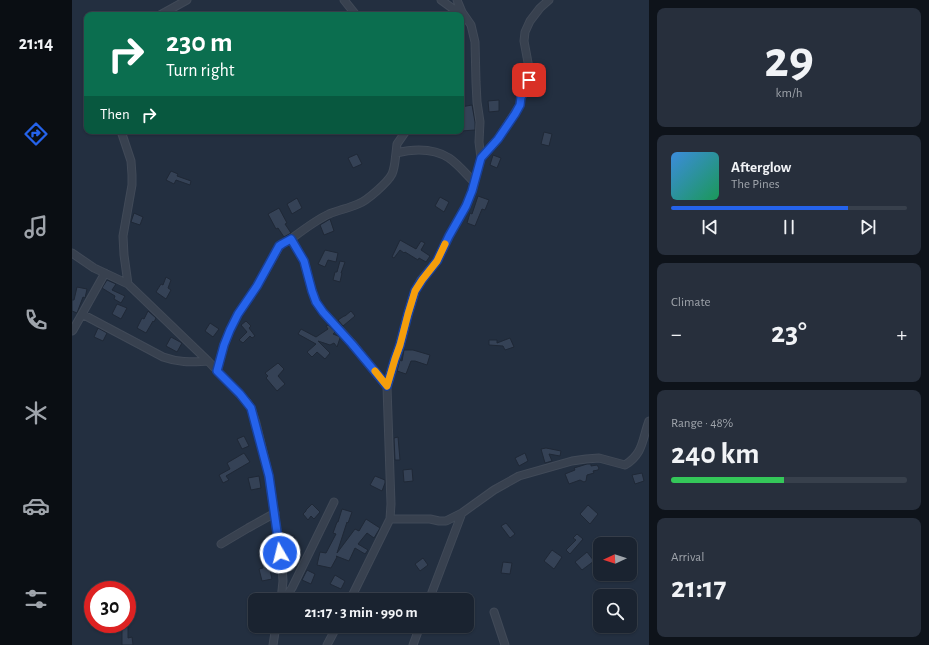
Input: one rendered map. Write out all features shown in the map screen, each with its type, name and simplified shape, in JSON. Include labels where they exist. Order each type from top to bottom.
[{"type":"street","points":[[165,12],[186,0]]},
{"type":"street","points":[[344,0],[354,12]]},
{"type":"street","points":[[441,0],[452,8],[462,12]]},
{"type":"street","points":[[457,0],[462,12]]},
{"type":"street","points":[[481,158],[498,139],[520,105],[521,97],[529,80],[529,68],[524,41],[526,32],[530,21],[540,8],[549,0]]},
{"type":"street","points":[[353,593],[390,519],[391,504],[387,386],[408,314],[415,291],[437,261],[466,206],[472,191],[481,158],[475,42],[471,25],[464,15]]},
{"type":"street","points":[[122,134],[132,168],[132,186],[123,236],[128,284]]},
{"type":"street","points":[[217,371],[230,330],[279,246],[327,215],[338,210],[360,204],[370,197],[392,175],[395,166],[397,144],[404,134]]},
{"type":"street","points":[[396,153],[419,150],[441,154],[450,159],[474,182]]},
{"type":"street","points":[[291,239],[304,261],[316,302],[387,386]]},
{"type":"street","points":[[72,253],[94,268],[128,284],[208,361],[240,394],[251,408],[269,476],[282,566],[282,593]]},
{"type":"street","points":[[72,331],[105,273]]},
{"type":"street","points":[[82,314],[163,357],[182,362],[208,361]]},
{"type":"street","points":[[390,519],[446,520],[462,513],[494,490],[519,476],[572,461],[599,458],[625,465],[632,461],[640,450],[649,421]]},
{"type":"street","points":[[288,593],[334,502]]},
{"type":"street","points":[[221,544],[275,513]]},
{"type":"street","points":[[431,593],[462,513]]},
{"type":"street","points":[[494,612],[505,645]]},
{"type":"street","points":[[273,645],[275,633]]},
{"type":"street","points":[[327,645],[333,633]]},
{"type":"street","points":[[413,645],[417,633]]},
{"type":"building","points":[[499,100],[499,111],[489,112],[488,101]]},
{"type":"building","points":[[472,105],[475,130],[464,131],[464,106]]},
{"type":"building","points":[[544,132],[552,134],[549,146],[541,144]]},
{"type":"building","points":[[357,154],[362,164],[353,168],[348,158]]},
{"type":"building","points":[[493,155],[501,158],[497,168],[490,165]]},
{"type":"building","points":[[171,171],[178,174],[177,176],[191,181],[190,185],[176,180],[174,184],[166,180]]},
{"type":"building","points":[[478,196],[489,200],[485,210],[482,209],[475,226],[467,223],[470,213],[472,214]]},
{"type":"building","points":[[440,197],[449,202],[444,212],[435,206]]},
{"type":"building","points":[[297,198],[302,208],[292,214],[287,204]]},
{"type":"building","points":[[279,208],[287,223],[285,224],[291,233],[284,237],[278,228],[276,229],[268,214]]},
{"type":"building","points":[[134,213],[143,217],[140,225],[131,222]]},
{"type":"building","points":[[330,219],[334,231],[324,235],[320,225]]},
{"type":"building","points":[[400,240],[416,249],[421,241],[425,243],[421,250],[430,256],[426,262],[419,258],[418,260],[400,250],[394,258],[392,257]]},
{"type":"building","points":[[325,250],[338,253],[336,262],[328,260],[325,267],[318,264]]},
{"type":"building","points":[[340,261],[345,262],[341,273],[340,282],[333,280]]},
{"type":"building","points":[[166,277],[171,280],[168,288],[171,290],[166,299],[156,292],[161,284],[163,285]]},
{"type":"building","points":[[107,280],[116,284],[112,290],[125,296],[121,303],[114,299],[115,296],[102,288]]},
{"type":"building","points":[[77,287],[87,289],[85,298],[83,297],[77,313],[72,311],[72,300],[74,300]]},
{"type":"building","points":[[117,304],[127,308],[121,319],[112,314]]},
{"type":"building","points":[[148,311],[156,318],[146,333],[137,328],[142,318],[144,319]]},
{"type":"building","points":[[351,311],[355,316],[343,326],[338,320]]},
{"type":"building","points":[[246,321],[251,326],[249,328],[255,336],[252,338],[250,336],[243,343],[239,340],[247,332],[241,325]]},
{"type":"building","points":[[210,323],[219,329],[213,337],[205,331]]},
{"type":"building","points":[[328,325],[335,332],[333,334],[340,338],[337,347],[334,343],[330,345],[318,341],[330,353],[325,359],[317,352],[312,357],[307,352],[316,344],[298,334],[301,329],[316,337],[328,329],[326,326]]},
{"type":"building","points":[[98,328],[107,333],[103,341],[94,337]]},
{"type":"building","points":[[171,337],[182,343],[177,352],[166,346]]},
{"type":"building","points":[[510,338],[514,347],[505,350],[503,346],[489,345],[489,340],[497,340],[497,343]]},
{"type":"building","points":[[404,350],[413,350],[430,355],[427,365],[411,361],[406,374],[397,371],[400,360],[402,361]]},
{"type":"building","points":[[278,363],[284,369],[278,376],[285,384],[277,391],[266,378],[268,376],[265,373]]},
{"type":"building","points":[[244,436],[249,446],[242,449],[237,439]]},
{"type":"building","points":[[398,437],[400,460],[395,460],[394,438]]},
{"type":"building","points":[[546,448],[561,451],[560,456],[549,454],[552,461],[545,463],[541,449]]},
{"type":"building","points":[[244,453],[250,462],[226,476],[229,480],[223,483],[219,475],[230,469],[227,463]]},
{"type":"building","points":[[525,453],[528,461],[519,466],[515,458]]},
{"type":"building","points":[[591,464],[591,466],[597,465],[599,468],[598,470],[593,471],[594,473],[587,475],[586,481],[584,482],[580,480],[569,484],[565,474],[575,470],[574,468]]},
{"type":"building","points":[[412,469],[413,481],[404,482],[403,470]]},
{"type":"building","points":[[642,473],[644,481],[635,484],[632,475]]},
{"type":"building","points":[[259,476],[261,488],[251,490],[248,478]]},
{"type":"building","points":[[375,476],[385,480],[382,491],[370,485]]},
{"type":"building","points":[[312,504],[320,512],[314,519],[311,516],[308,520],[303,514]]},
{"type":"building","points":[[588,505],[598,514],[590,524],[580,514]]},
{"type":"building","points":[[342,509],[352,512],[348,523],[347,522],[337,553],[355,529],[359,531],[366,519],[380,528],[374,538],[367,533],[358,544],[368,550],[365,554],[355,548],[349,561],[336,556],[337,557],[331,568],[317,565],[320,552],[326,553],[336,534],[333,533]]},
{"type":"building","points":[[506,523],[515,534],[510,538],[501,526]]},
{"type":"building","points":[[577,534],[583,539],[570,554],[566,550],[576,540],[573,538]]},
{"type":"building","points":[[294,535],[297,546],[288,549],[285,538]]},
{"type":"building","points":[[552,550],[562,557],[554,569],[544,561]]},
{"type":"building","points":[[587,552],[593,560],[593,562],[582,570],[575,562]]},
{"type":"building","points":[[423,558],[428,565],[420,571],[415,564]]},
{"type":"building","points":[[268,561],[272,579],[262,581],[259,569],[263,568],[263,564]]},
{"type":"building","points":[[503,562],[512,563],[510,574],[501,573]]},
{"type":"building","points":[[307,570],[315,574],[311,584],[302,580]]},
{"type":"building","points":[[335,575],[345,581],[341,589],[330,584]]},
{"type":"building","points":[[122,633],[128,633],[128,638],[132,637],[133,645],[122,645]]},
{"type":"slow traffic","points":[[375,371],[387,386],[415,291],[437,261],[445,244]]},
{"type":"route","points":[[280,553],[269,476],[251,408],[240,394],[217,371],[224,345],[238,314],[257,286],[279,246],[291,239],[304,261],[316,302],[387,386],[415,291],[437,261],[456,221],[466,206],[472,191],[481,158],[498,139],[515,114],[529,80]]}]
